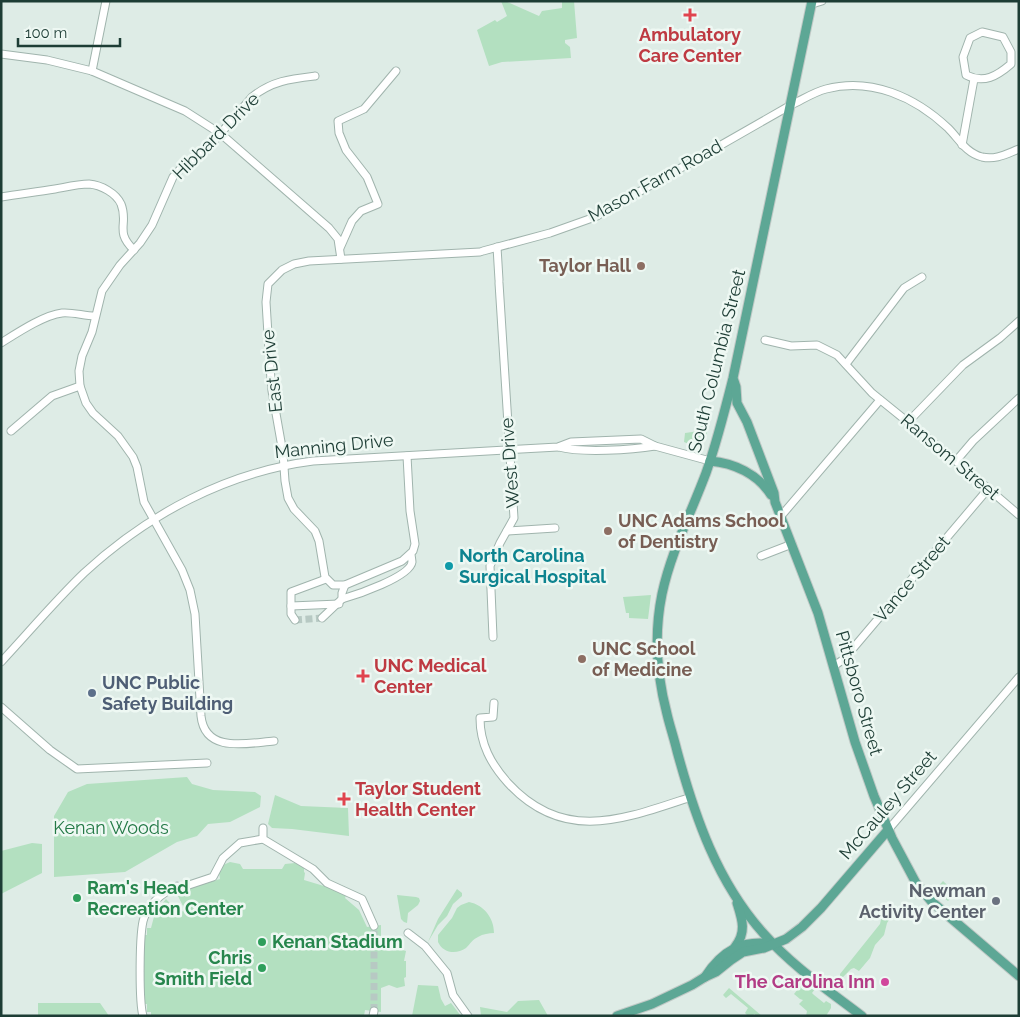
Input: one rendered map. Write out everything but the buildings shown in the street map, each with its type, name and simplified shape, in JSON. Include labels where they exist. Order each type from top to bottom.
[{"type":"main road","name":"South Columbia Street","points":[[812,3],[720,433],[684,526],[662,596],[659,627],[659,665],[665,706],[691,797],[710,851],[734,895],[754,922],[774,944],[798,966],[862,1016]]},
{"type":"main road","name":"Pittsboro Street","points":[[733,378],[738,403],[747,422],[774,493],[775,502],[818,612],[860,756],[888,830],[916,883],[928,898],[1019,976]]},
{"type":"main road","name":"Manning Drive","points":[[710,461],[721,462],[753,475],[766,487],[775,502]]},
{"type":"main road","name":"McCauley Street","points":[[617,1016],[692,986],[716,972],[743,952],[764,948],[786,939],[811,919],[888,830]]},
{"type":"main road","points":[[705,977],[711,967],[735,947],[741,938],[743,921],[734,895]]},
{"type":"main road","points":[[735,947],[759,942],[774,944]]},
{"type":"street","points":[[92,71],[106,1]]},
{"type":"street","points":[[812,3],[822,1]]},
{"type":"street","points":[[982,32],[1003,38],[1011,52],[1012,64],[999,74],[982,79],[974,79],[966,75],[963,57],[970,38],[982,32]]},
{"type":"street","points":[[1,54],[47,60],[92,71],[182,109],[198,118],[221,134],[329,228],[336,236],[341,259]]},
{"type":"street","points":[[340,248],[352,221],[361,211],[378,204],[367,178],[346,150],[339,133],[338,121],[364,109],[396,71]]},
{"type":"street","name":"Hibbard Drive","points":[[274,741],[229,744],[214,740],[204,729],[201,716],[193,600],[182,570],[144,500],[137,467],[130,452],[83,398],[80,386],[80,365],[92,332],[94,316],[105,284],[144,238],[156,217],[173,177],[183,166],[208,148],[252,98],[268,86],[279,82],[315,76]]},
{"type":"street","points":[[962,145],[974,79]]},
{"type":"street","name":"Mason Farm Road","points":[[274,277],[282,270],[294,264],[341,259],[481,251],[550,233],[595,217],[791,105],[824,89],[850,84],[880,88],[902,96],[939,120],[962,145],[972,153],[982,157],[1001,157],[1019,148]]},
{"type":"street","points":[[1,197],[70,186],[91,184],[100,187],[110,192],[119,200],[123,213],[122,234],[134,250]]},
{"type":"street","name":"West Drive","points":[[493,637],[490,566],[514,518],[497,247]]},
{"type":"street","name":"East Drive","points":[[274,277],[268,284],[266,302],[272,392],[288,498],[294,509],[312,526],[318,536],[326,579]]},
{"type":"street","points":[[846,364],[904,288],[922,277]]},
{"type":"street","points":[[1,343],[56,314],[67,313],[94,316]]},
{"type":"street","points":[[908,422],[963,365],[1000,338],[1019,321]]},
{"type":"street","name":"Ransom Street","points":[[765,340],[791,346],[818,345],[831,351],[880,400],[1019,515]]},
{"type":"street","points":[[11,431],[52,396],[80,386]]},
{"type":"street","points":[[956,461],[973,441],[1019,398]]},
{"type":"street","points":[[781,516],[880,400]]},
{"type":"street","name":"Manning Drive","points":[[1,662],[84,574],[114,548],[154,519],[185,502],[252,474],[313,461],[558,447],[571,442],[627,439],[642,439],[656,446],[710,461]]},
{"type":"street","points":[[322,618],[341,602],[400,575],[410,567],[412,562],[411,554],[415,544],[410,511],[406,456]]},
{"type":"street","name":"Vance Street","points":[[834,666],[844,659],[988,489]]},
{"type":"street","points":[[506,531],[554,528]]},
{"type":"street","points":[[761,556],[792,544]]},
{"type":"street","points":[[295,620],[292,617],[290,606],[290,592],[326,579],[333,585],[345,585],[402,561],[411,554]]},
{"type":"street","points":[[341,602],[345,585]]},
{"type":"street","points":[[290,606],[341,602]]},
{"type":"street","name":"McCauley Street","points":[[888,830],[1019,677]]},
{"type":"street","points":[[494,703],[493,717],[480,718],[482,740],[486,752],[502,777],[531,804],[546,813],[583,821],[602,822],[636,815],[691,797]]},
{"type":"street","points":[[1,707],[50,750],[77,769],[207,763]]},
{"type":"street","points":[[263,828],[263,839]]},
{"type":"street","points":[[143,1016],[141,996],[142,931],[144,918],[151,905],[166,891],[176,886],[180,888],[213,877],[223,858],[240,843],[263,839],[313,870],[327,884],[362,899],[374,926]]},
{"type":"street","points":[[408,933],[426,946],[447,973],[454,995],[468,1016]]},
{"type":"green space","points":[[501,1],[539,16],[542,11],[562,8],[562,1],[574,1],[577,38],[565,40],[565,43],[570,47],[571,58],[502,62],[489,66],[477,30],[507,16]]},
{"type":"green space","points":[[701,426],[708,426],[706,436],[701,442],[689,444],[684,442],[685,433],[699,431]]},
{"type":"green space","points":[[651,595],[648,619],[629,618],[629,613],[626,613],[623,597]]},
{"type":"green space","name":"Kenan Woods","points":[[187,777],[192,784],[213,790],[255,792],[261,796],[260,807],[230,822],[208,824],[197,836],[177,842],[125,872],[54,877],[54,816],[68,792],[87,784]]},
{"type":"green space","points":[[275,795],[301,806],[348,808],[349,836],[272,828],[268,824]]},
{"type":"green space","points":[[32,843],[42,844],[42,873],[1,894],[1,851]]},
{"type":"green space","name":"Kenan Stadium","points":[[230,862],[240,864],[243,869],[282,869],[285,864],[295,863],[304,868],[304,880],[347,893],[345,898],[359,910],[367,927],[381,925],[381,949],[406,951],[404,961],[406,961],[405,986],[397,988],[389,985],[381,988],[381,1012],[365,1010],[364,1016],[151,1016],[151,1012],[147,1012],[147,1004],[143,1004],[144,935],[147,935],[147,928],[151,928],[155,913],[166,899],[179,913],[183,911],[183,906],[176,892],[220,879],[219,872],[223,865]]},
{"type":"green space","points":[[943,881],[956,893],[948,901],[934,891]]},
{"type":"green space","points":[[457,889],[462,893],[462,896],[453,904],[447,916],[438,925],[428,942],[438,919]]},
{"type":"green space","points":[[397,895],[419,898],[418,905],[408,913],[407,923],[401,919]]},
{"type":"green space","points":[[469,902],[484,909],[490,917],[494,933],[484,934],[476,938],[466,948],[458,952],[446,951],[438,942],[438,935],[452,918],[457,908]]},
{"type":"green space","points":[[885,911],[891,917],[887,923],[884,935],[875,945],[870,958],[859,971],[854,968],[842,978],[840,977],[840,974],[880,924]]},
{"type":"green space","points":[[798,978],[815,989],[812,993],[824,1003],[826,1001],[831,1004],[831,1008],[826,1016],[806,1016],[807,1011],[799,1004],[803,1000],[794,994],[798,989],[794,984]]},
{"type":"green space","points":[[418,985],[438,986],[445,1006],[451,1003],[461,1016],[412,1016]]},
{"type":"green space","points":[[729,988],[762,1016],[754,1014],[753,1016],[748,1016],[745,1013],[748,1008],[731,994],[726,998],[723,995]]},
{"type":"green space","points":[[539,1000],[548,1016],[481,1016],[480,1007],[507,1012],[518,1001]]},
{"type":"green space","points":[[38,1003],[100,1003],[109,1016],[38,1016]]},
{"type":"tunnel","points":[[295,620],[322,618]]},
{"type":"tunnel","points":[[374,926],[374,1011]]},
{"type":"place","name":"Ambulatory Care Center","points":[[690,15]]},
{"type":"place","name":"Taylor Hall","points":[[641,266]]},
{"type":"place","name":"UNC Adams School of Dentistry","points":[[608,531]]},
{"type":"place","name":"North Carolina Surgical Hospital","points":[[449,566]]},
{"type":"place","name":"UNC School of Medicine","points":[[582,659]]},
{"type":"place","name":"UNC Medical Center","points":[[363,676]]},
{"type":"place","name":"UNC Public Safety Building","points":[[92,693]]},
{"type":"place","name":"Taylor Student Health Center","points":[[344,799]]},
{"type":"place","name":"Ram's Head Recreation Center","points":[[77,898]]},
{"type":"place","name":"Newman Activity Center","points":[[996,901]]},
{"type":"place","name":"Kenan Stadium","points":[[262,942]]},
{"type":"place","name":"Chris Smith Field","points":[[262,968]]},
{"type":"place","name":"The Carolina Inn","points":[[885,982]]}]
